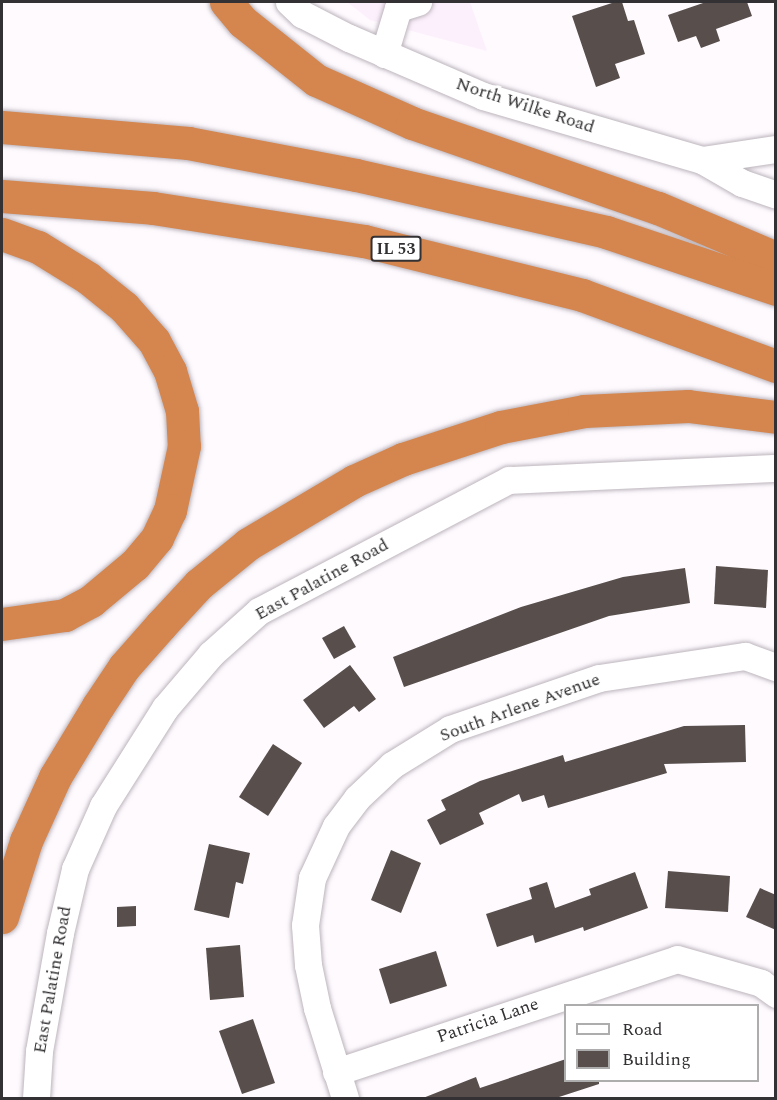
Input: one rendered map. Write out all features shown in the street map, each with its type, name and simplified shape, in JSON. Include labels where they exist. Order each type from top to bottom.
[{"type":"highway","points":[[226,2],[243,22],[316,80],[412,123],[658,208],[776,258]]},
{"type":"highway","points":[[2,127],[188,143],[356,176],[606,232],[776,289]]},
{"type":"highway","name":"IL 53","points":[[2,196],[153,208],[364,241],[582,295],[776,366]]},
{"type":"highway","points":[[2,234],[38,247],[88,278],[124,307],[153,341],[170,371],[182,411],[184,446],[170,510],[157,538],[134,565],[91,601],[65,615],[2,624]]},
{"type":"highway","points":[[2,917],[26,841],[55,777],[98,706],[124,667],[161,625],[199,584],[248,544],[354,481],[403,459],[501,427],[584,411],[688,406],[776,417]]},
{"type":"street","name":"North Wilke Road","points":[[289,2],[302,14],[384,54],[483,96],[702,160],[776,149]]},
{"type":"street","points":[[384,54],[398,8],[418,2]]},
{"type":"street","points":[[702,160],[742,183],[776,195]]},
{"type":"street","name":"East Palatine Road","points":[[36,1098],[39,1051],[60,933],[75,869],[103,806],[165,708],[211,654],[259,611],[509,480],[776,468]]},
{"type":"street","name":"South Arlene Avenue","points":[[345,1098],[308,965],[305,925],[312,878],[336,826],[364,791],[392,765],[450,729],[599,678],[745,656],[776,667]]},
{"type":"street","name":"Patricia Lane","points":[[336,1072],[677,959],[761,983],[776,994]]},
{"type":"shaded area","points":[[347,2],[470,2],[487,51],[370,20]]},
{"type":"building","points":[[615,2],[622,2],[628,21],[634,20],[645,54],[615,64],[620,78],[596,87],[572,16]]},
{"type":"building","points":[[706,2],[747,2],[752,16],[716,29],[720,41],[701,48],[696,36],[678,42],[668,15]]},
{"type":"building","points":[[716,566],[768,570],[766,608],[714,604]]},
{"type":"building","points":[[685,568],[690,603],[609,616],[404,687],[393,657],[521,607],[623,577]]},
{"type":"building","points":[[344,626],[356,647],[334,659],[322,638]]},
{"type":"building","points":[[350,665],[376,699],[359,712],[354,706],[324,728],[303,700]]},
{"type":"building","points":[[745,725],[746,762],[664,764],[667,773],[548,808],[544,795],[522,802],[519,794],[479,813],[484,824],[440,845],[427,820],[446,810],[441,800],[480,781],[563,755],[565,762],[684,726]]},
{"type":"building","points":[[273,744],[302,763],[268,816],[239,797]]},
{"type":"building","points":[[209,844],[250,853],[243,884],[236,882],[229,918],[194,910]]},
{"type":"building","points":[[391,850],[421,863],[401,913],[371,900]]},
{"type":"building","points":[[668,871],[730,876],[728,912],[665,908]]},
{"type":"building","points":[[635,872],[648,908],[584,931],[583,927],[535,943],[533,935],[497,947],[486,914],[532,899],[529,888],[547,882],[555,908],[591,895],[589,889]]},
{"type":"building","points":[[760,888],[776,895],[776,930],[746,917]]},
{"type":"building","points":[[136,906],[136,926],[117,927],[117,907]]},
{"type":"building","points":[[240,945],[244,997],[210,1000],[206,948]]},
{"type":"building","points":[[436,951],[447,986],[390,1004],[379,969]]},
{"type":"building","points":[[253,1019],[275,1083],[242,1094],[219,1031]]},
{"type":"building","points":[[564,1060],[564,1082],[599,1082],[599,1084],[556,1098],[423,1098],[476,1077],[480,1088]]}]
